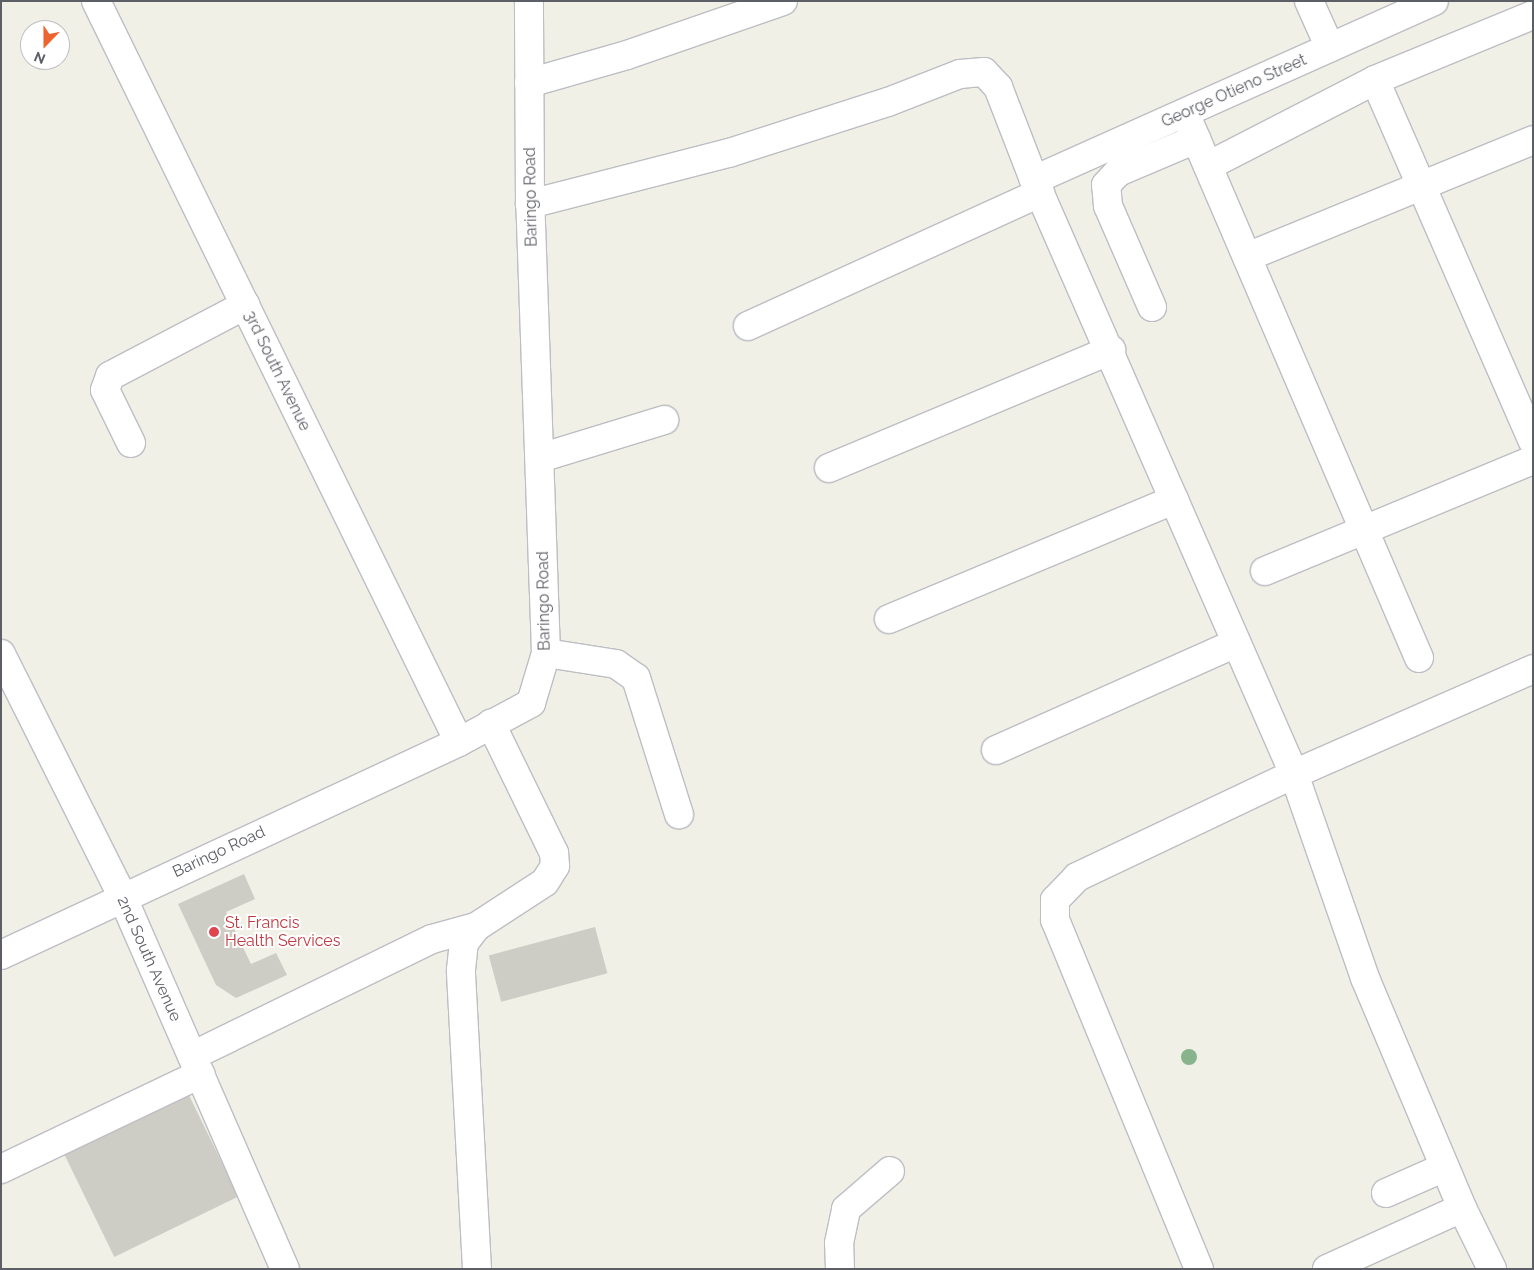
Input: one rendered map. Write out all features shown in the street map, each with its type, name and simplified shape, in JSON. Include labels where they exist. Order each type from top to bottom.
[{"type":"street","name":"3rd South Avenue","points":[[96,1],[459,742]]},
{"type":"street","name":"Baringo Road","points":[[1,954],[122,896],[459,742],[531,703],[546,653],[530,204],[529,1]]},
{"type":"street","points":[[530,83],[627,55],[784,1]]},
{"type":"street","points":[[1309,1],[1330,48]]},
{"type":"street","name":"George Otieno Street","points":[[748,326],[1185,113],[1434,1]]},
{"type":"street","points":[[1208,166],[1376,80],[1533,15]]},
{"type":"street","points":[[530,204],[730,153],[888,102],[960,74],[984,72],[998,87],[1037,186],[1111,350],[1174,500],[1294,774],[1365,978],[1462,1208],[1492,1269]]},
{"type":"street","points":[[1376,80],[1423,184],[1533,441]]},
{"type":"street","points":[[1185,113],[1365,528],[1419,658]]},
{"type":"street","points":[[1152,307],[1108,206],[1106,185],[1118,172],[1196,139]]},
{"type":"street","points":[[1247,257],[1533,140]]},
{"type":"street","points":[[131,443],[105,390],[110,376],[245,305]]},
{"type":"street","points":[[829,468],[1111,350]]},
{"type":"street","points":[[540,458],[664,420]]},
{"type":"street","points":[[1265,571],[1533,460]]},
{"type":"street","points":[[889,619],[1174,500]]},
{"type":"street","points":[[996,750],[1236,643]]},
{"type":"street","points":[[546,653],[616,664],[636,678],[679,814]]},
{"type":"street","name":"2nd South Avenue","points":[[1,654],[122,896],[285,1269]]},
{"type":"street","points":[[1199,1269],[1054,920],[1055,900],[1077,877],[1294,774],[1533,669]]},
{"type":"street","points":[[1,1169],[432,939],[476,927],[545,882],[555,866],[554,853],[491,724]]},
{"type":"street","points":[[476,927],[464,942],[461,970],[477,1269]]},
{"type":"street","points":[[1386,1193],[1445,1167]]},
{"type":"street","points":[[840,1269],[839,1243],[846,1209],[890,1171]]},
{"type":"street","points":[[1327,1269],[1462,1208]]},
{"type":"building","name":"St. Francis Health Services","points":[[244,874],[255,899],[226,912],[251,964],[276,953],[287,975],[236,998],[216,985],[178,904]]},
{"type":"building","points":[[595,927],[607,973],[501,1002],[489,955]]},
{"type":"building","points":[[184,1085],[238,1196],[114,1257],[60,1145]]},
{"type":"place","name":"St. Francis Health Services","points":[[214,932]]}]
